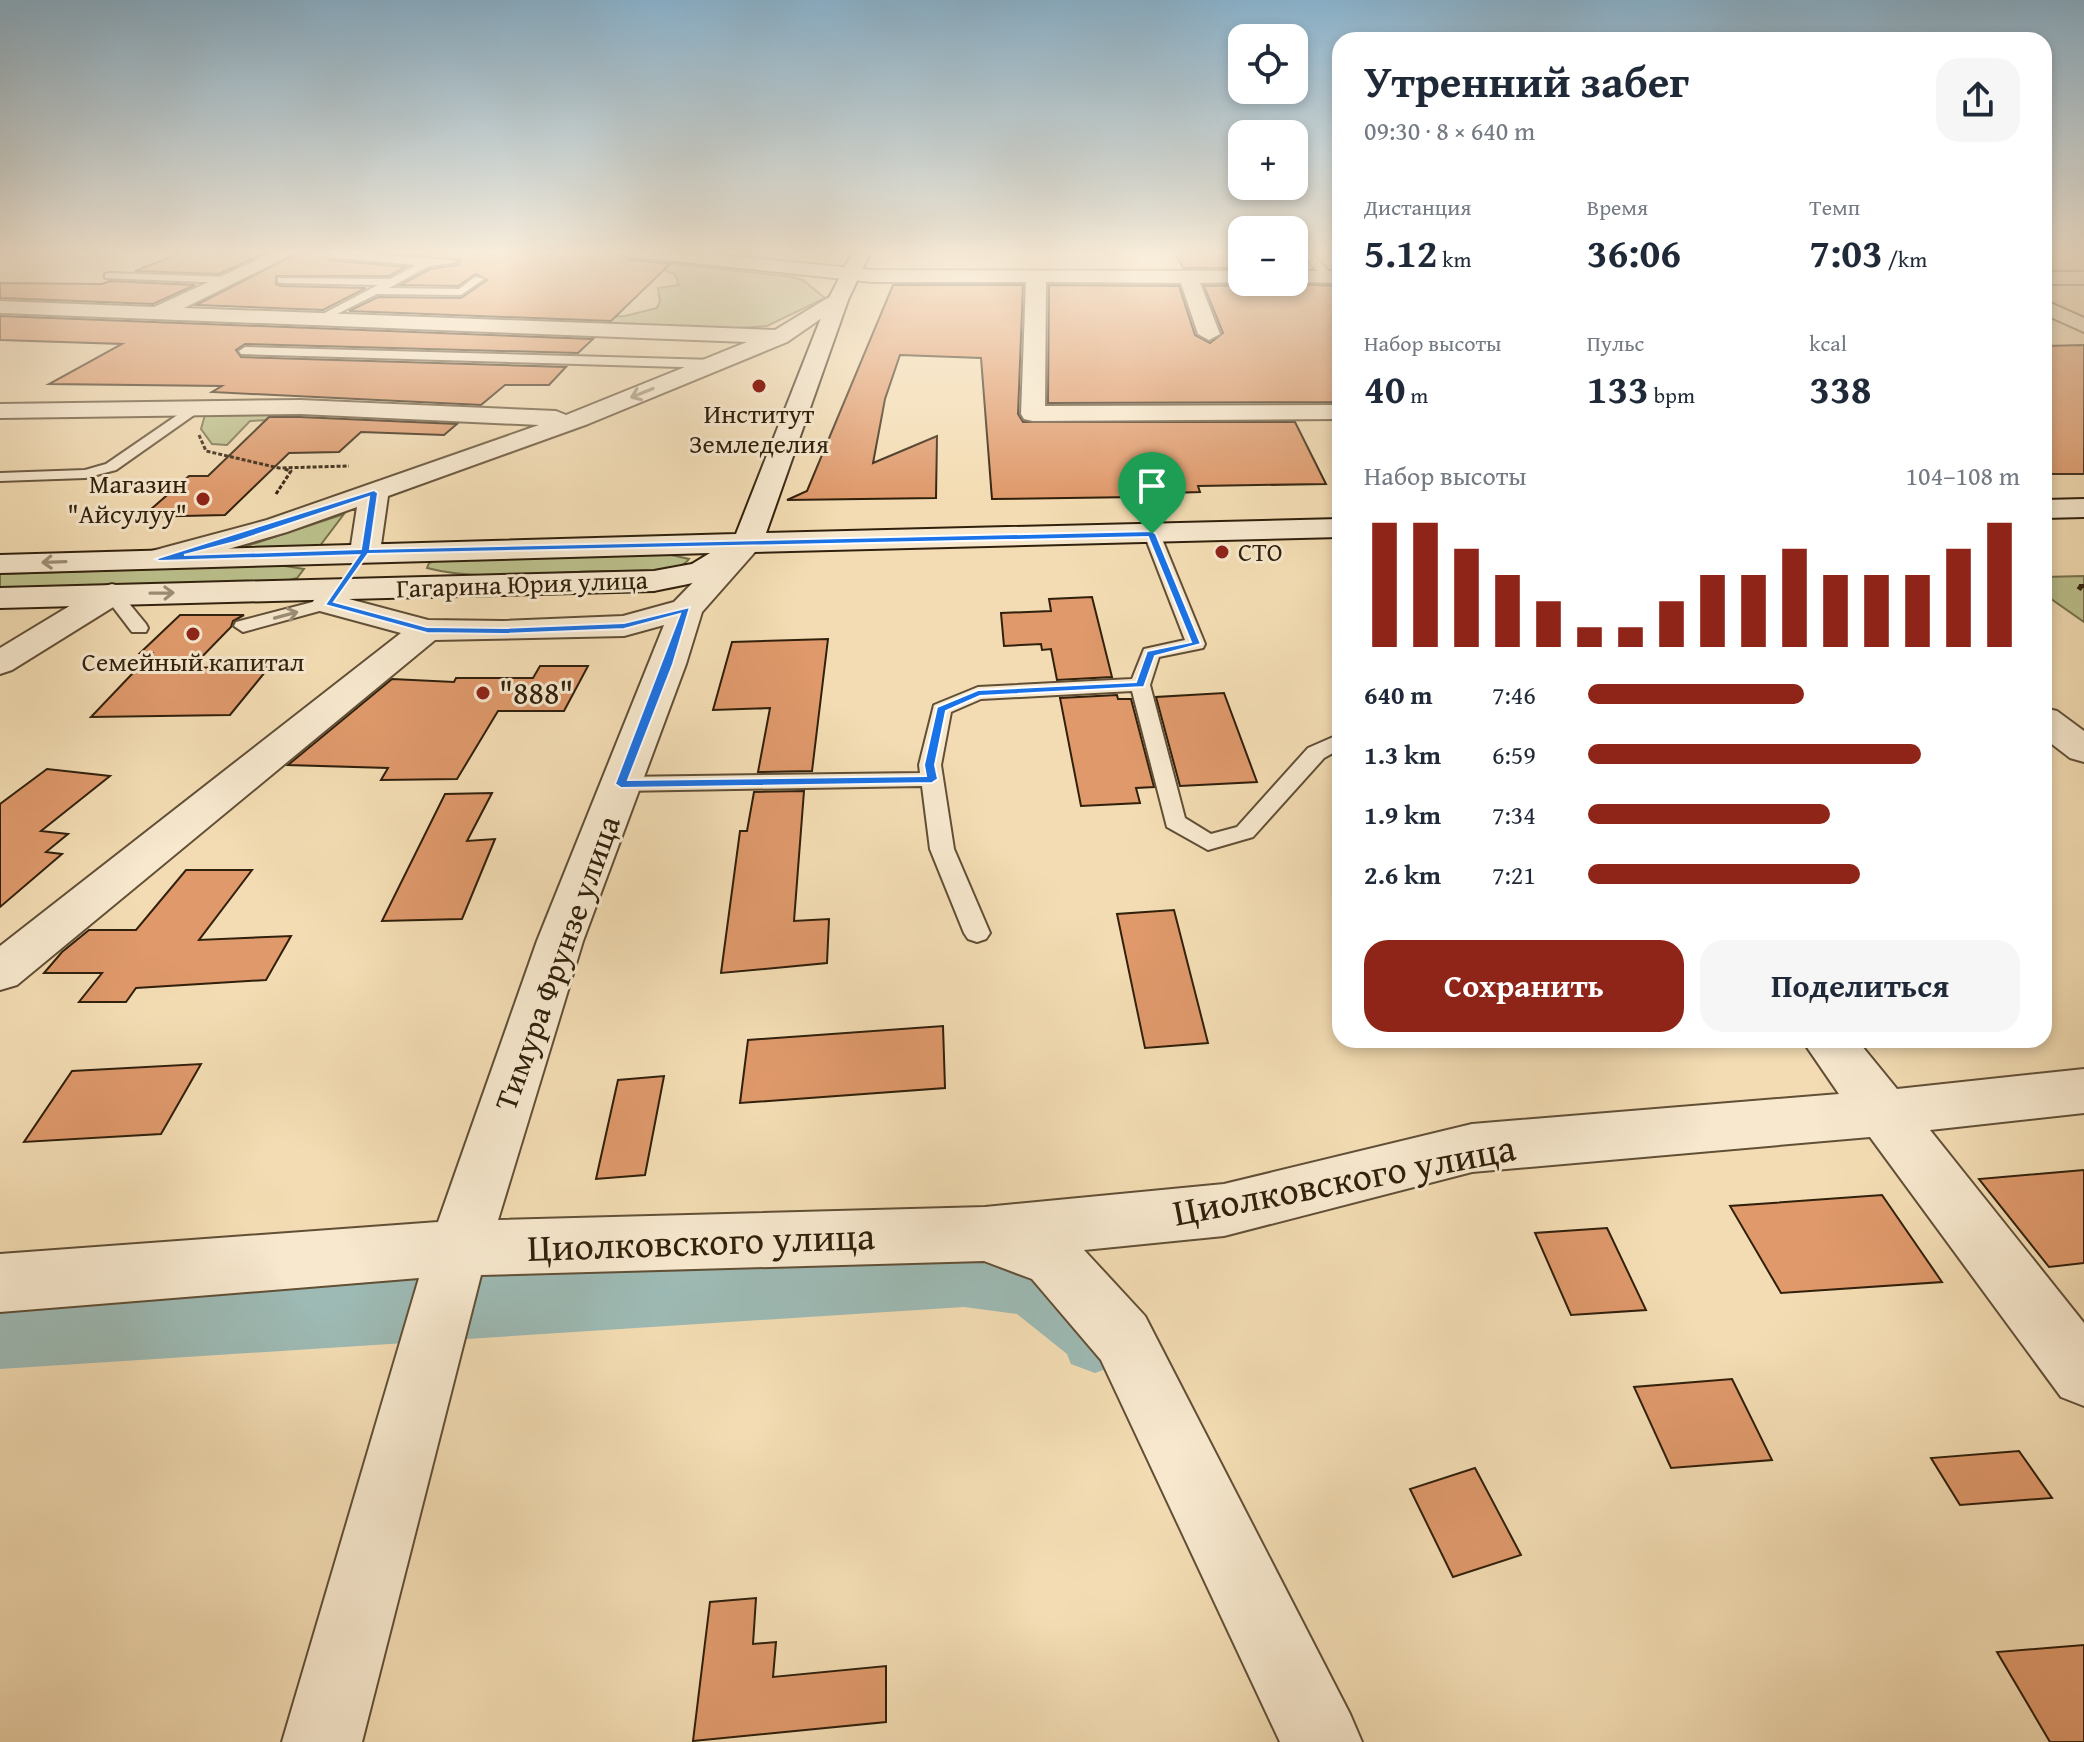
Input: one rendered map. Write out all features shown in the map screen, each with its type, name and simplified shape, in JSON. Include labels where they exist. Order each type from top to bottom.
[{"type":"street","points":[[652,332],[779,337]]},
{"type":"street","points":[[159,559],[232,540],[374,493],[579,419],[787,332]]},
{"type":"street","name":"Тимура Фрунзе улица","points":[[322,1742],[447,1284],[560,941],[668,664],[686,609],[747,544],[826,332]]},
{"type":"street","points":[[1035,332],[1033,414],[1332,412]]},
{"type":"street","points":[[0,411],[300,407],[579,419]]},
{"type":"street","points":[[374,493],[365,552],[334,596],[427,630],[540,631],[624,626],[686,609]]},
{"type":"street","points":[[2052,509],[2084,508]]},
{"type":"street","name":"Гагарина Юрия улица","points":[[0,564],[1332,528]]},
{"type":"street","name":"Гагарина Юрия улица","points":[[0,598],[112,594],[334,596],[654,581],[702,571],[747,544]]},
{"type":"street","points":[[0,663],[112,594]]},
{"type":"street","points":[[0,972],[427,630]]},
{"type":"street","points":[[2052,725],[2084,750]]},
{"type":"street","points":[[1834,1048],[2084,1374]]},
{"type":"street","name":"Циолковского улица","points":[[0,1283],[447,1284],[1224,1210],[1472,1148],[1884,1113],[2084,1091]]},
{"type":"street","points":[[985,1234],[1053,1259],[1123,1338],[1322,1742]]},
{"type":"lane","points":[[245,351],[715,364]]},
{"type":"lane","points":[[0,477],[85,474],[111,467],[197,408]]},
{"type":"lane","points":[[1152,534],[1196,644],[1151,653],[1140,685],[1175,822],[1208,842],[1245,832],[1316,753],[1332,744]]},
{"type":"lane","points":[[112,594],[139,628]]},
{"type":"lane","points":[[243,626],[334,596]]},
{"type":"lane","points":[[977,933],[942,849],[930,765],[941,709],[978,693],[1140,685]]},
{"type":"lane","points":[[621,784],[932,779]]},
{"type":"green space","points":[[206,411],[283,414],[269,420],[250,421],[227,445],[212,444],[201,429]]},
{"type":"green space","points":[[344,514],[319,547],[238,549]]},
{"type":"green space","points":[[667,554],[689,559],[673,569],[648,573],[607,571],[494,576],[427,568],[429,563],[437,560]]},
{"type":"green space","points":[[279,565],[304,569],[297,578],[275,584],[0,591],[0,574]]},
{"type":"green space","points":[[2084,576],[2084,622],[2052,600],[2052,577]]},
{"type":"building","points":[[0,332],[420,332],[593,339],[578,353],[245,344],[236,350],[241,357],[566,367],[549,385],[505,385],[481,405],[212,392],[222,386],[49,384],[122,344],[0,340]]},
{"type":"building","points":[[873,332],[1021,332],[1018,414],[1023,422],[1295,422],[1326,484],[1198,486],[1200,492],[1135,494],[1136,497],[992,499],[981,358],[900,355],[885,399],[873,463],[937,436],[936,498],[787,500],[807,491]]},
{"type":"building","points":[[1049,332],[1194,332],[1210,343],[1223,332],[1332,332],[1332,402],[1048,403]]},
{"type":"building","points":[[2084,345],[2084,474],[2052,474],[2052,346]]},
{"type":"building","points":[[269,417],[457,424],[444,435],[361,432],[339,452],[289,453],[225,515],[142,517],[189,476],[208,476]]},
{"type":"building","points":[[1092,597],[1112,677],[1057,680],[1051,649],[1042,650],[1041,644],[1004,646],[1001,613],[1051,611],[1049,599]]},
{"type":"building","points":[[180,615],[244,615],[233,621],[231,627],[191,668],[270,666],[230,715],[91,717],[152,653],[140,653]]},
{"type":"building","points":[[828,639],[812,771],[758,772],[770,708],[713,710],[732,642]]},
{"type":"building","points":[[540,666],[588,666],[564,711],[498,711],[457,779],[381,780],[388,768],[288,765],[392,679],[454,682],[456,678],[533,678]]},
{"type":"building","points":[[1224,693],[1257,782],[1180,786],[1156,697]]},
{"type":"building","points":[[1117,695],[1118,699],[1131,699],[1154,787],[1136,788],[1140,803],[1081,806],[1060,698]]},
{"type":"building","points":[[47,769],[110,776],[41,831],[68,834],[46,852],[62,854],[0,907],[0,804]]},
{"type":"building","points":[[804,791],[794,921],[829,919],[827,963],[721,973],[740,831],[747,831],[754,792]]},
{"type":"building","points":[[492,793],[467,841],[495,839],[462,919],[382,921],[445,794]]},
{"type":"building","points":[[186,870],[252,870],[199,940],[291,936],[266,980],[136,988],[126,1002],[79,1002],[102,973],[44,973],[62,952],[89,930],[136,930]]},
{"type":"building","points":[[1174,910],[1208,1043],[1145,1048],[1117,914]]},
{"type":"building","points":[[943,1026],[945,1088],[740,1103],[748,1040]]},
{"type":"building","points":[[201,1064],[161,1134],[24,1142],[72,1071]]},
{"type":"building","points":[[664,1076],[645,1175],[596,1179],[618,1080]]},
{"type":"building","points":[[2084,1170],[2084,1263],[2049,1267],[1979,1179]]},
{"type":"building","points":[[1882,1195],[1942,1282],[1781,1293],[1730,1206]]},
{"type":"building","points":[[1607,1228],[1646,1310],[1571,1315],[1535,1233]]},
{"type":"building","points":[[1732,1379],[1772,1460],[1671,1468],[1634,1387]]},
{"type":"building","points":[[2019,1451],[2052,1498],[1960,1505],[1931,1458]]},
{"type":"building","points":[[1475,1468],[1521,1555],[1453,1577],[1410,1489]]},
{"type":"building","points":[[756,1598],[753,1644],[776,1642],[773,1677],[886,1666],[886,1722],[693,1741],[710,1602]]},
{"type":"building","points":[[2084,1645],[2084,1742],[2050,1742],[1997,1652]]},
{"type":"waterway","points":[[0,1337],[964,1277],[1031,1286],[1091,1332],[1095,1341]]},
{"type":"place","name":"Институт Земледелия","points":[[759,386]]},
{"type":"place","name":"Магазин \"Айсулуу\"","points":[[203,499]]},
{"type":"place","name":"CTO","points":[[1222,552]]},
{"type":"place","name":"Семейный капитал","points":[[193,634]]},
{"type":"place","name":"\"888\"","points":[[483,693]]},
{"type":"route","points":[[1152,534],[365,552],[159,559],[232,540],[374,493],[365,552],[328,603],[427,630],[540,631],[624,626],[686,609],[621,784],[932,779],[930,765],[941,709],[978,693],[1140,685],[1151,653],[1196,644],[1152,534]]}]
